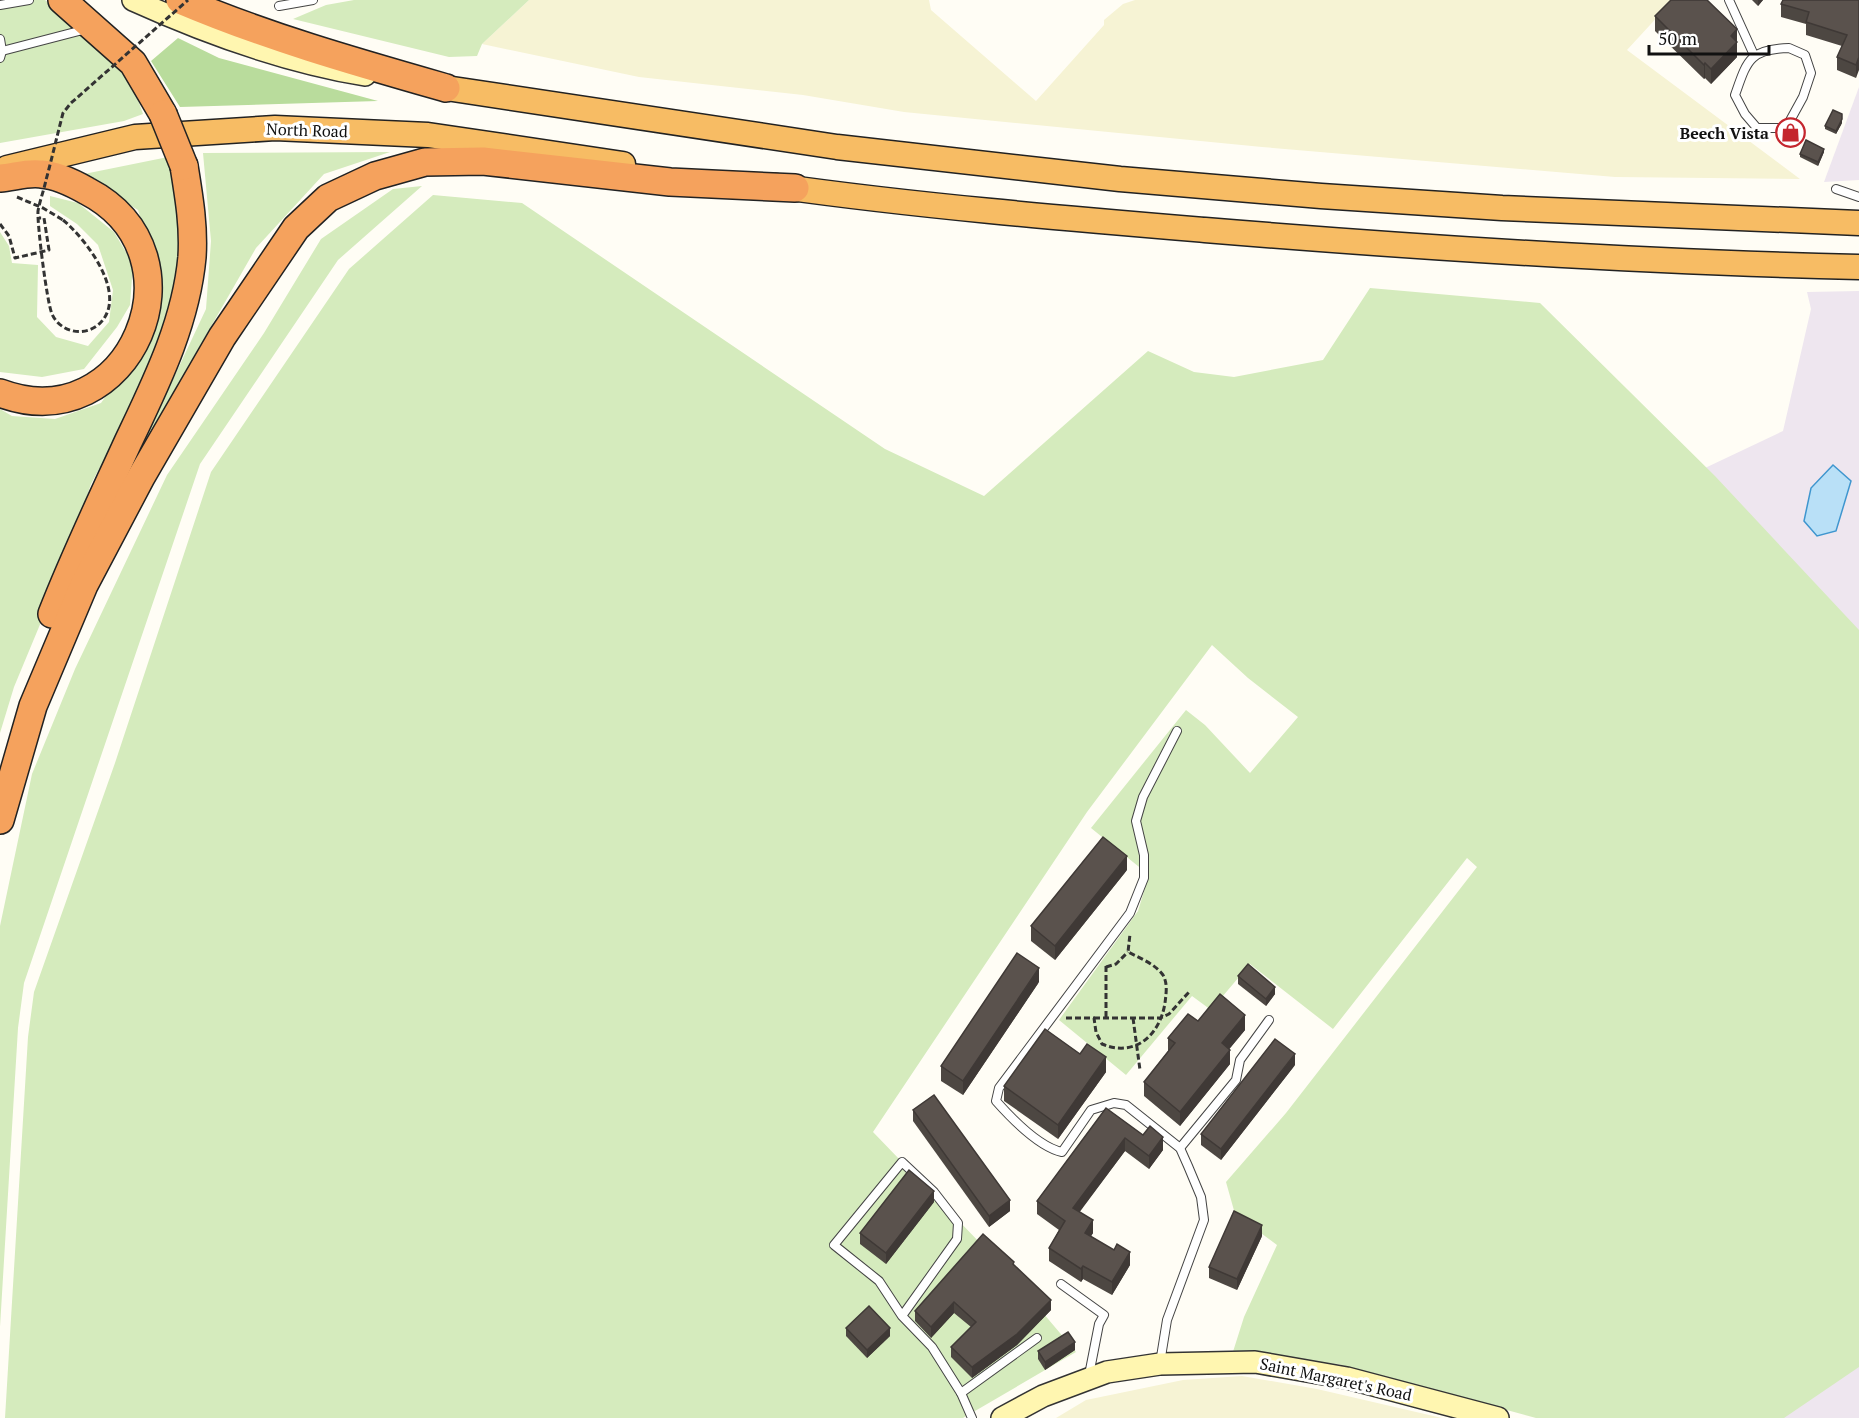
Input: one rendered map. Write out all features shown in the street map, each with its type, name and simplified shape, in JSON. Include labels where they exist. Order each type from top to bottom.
[{"type":"highway","points":[[0,767],[24,687],[74,559],[160,373],[183,310],[192,257],[192,212],[184,166],[164,114],[133,63],[62,0]]},
{"type":"highway","points":[[180,0],[236,24],[321,53],[446,88],[837,147],[1120,179],[1321,196],[1502,208],[1859,223]]},
{"type":"highway","name":"North Road","points":[[0,169],[135,137],[275,128],[428,135],[795,188],[1101,221],[1369,244],[1670,261],[1859,267]]},
{"type":"highway","points":[[0,820],[33,706],[94,565],[141,477],[222,337],[296,228],[328,198],[375,176],[425,162],[483,160],[670,183],[795,188]]},
{"type":"highway","points":[[0,393],[33,401],[65,398],[90,389],[112,373],[130,353],[142,329],[149,297],[146,268],[140,244],[123,219],[101,198],[70,182],[40,174],[4,187]]},
{"type":"main road","points":[[132,0],[232,39],[322,68],[446,88]]},
{"type":"main road","name":"Saint Margaret's Road","points":[[1002,1418],[1044,1396],[1107,1372],[1160,1364],[1255,1362],[1347,1378],[1498,1418]]},
{"type":"lane","points":[[0,5],[29,0]]},
{"type":"lane","points":[[279,6],[313,0]]},
{"type":"lane","points":[[1730,0],[1754,55]]},
{"type":"lane","points":[[0,39],[1,55],[79,32]]},
{"type":"lane","points":[[1772,48],[1789,48],[1804,55],[1811,73],[1803,97],[1786,128],[1756,128],[1745,114],[1736,95],[1744,69],[1754,55],[1772,48]]},
{"type":"lane","points":[[1836,189],[1859,197]]},
{"type":"lane","points":[[1160,1364],[1167,1320],[1204,1220],[1202,1197],[1180,1148],[1126,1105],[1114,1103],[1091,1110],[1062,1152],[1051,1149],[1002,1109],[996,1101],[999,1088],[1130,913],[1144,878],[1144,855],[1136,820],[1143,796],[1177,731]]},
{"type":"lane","points":[[1180,1148],[1236,1080],[1240,1060],[1269,1020]]},
{"type":"lane","points":[[902,1316],[957,1239],[958,1223],[934,1192],[902,1162],[834,1245],[879,1281],[902,1316],[932,1347],[961,1393],[972,1418]]},
{"type":"lane","points":[[1061,1284],[1104,1315],[1099,1324],[1088,1379]]},
{"type":"lane","points":[[961,1393],[1037,1338]]},
{"type":"path","points":[[4,187],[17,197],[43,208],[63,220],[75,230],[92,251],[106,282],[108,309],[97,326],[87,331],[76,332],[64,329],[51,313],[38,212],[63,113],[71,103],[188,0]]},
{"type":"path","points":[[0,224],[9,236],[15,258],[49,250],[44,218],[39,218]]},
{"type":"path","points":[[1106,967],[1116,964],[1128,952],[1130,932],[1122,924]]},
{"type":"path","points":[[1106,946],[1106,1018]]},
{"type":"path","points":[[1094,1018],[1096,1032],[1102,1044],[1119,1049],[1137,1046],[1155,1031],[1164,1011],[1167,989],[1164,976],[1152,965],[1128,952]]},
{"type":"path","points":[[1056,1012],[1065,1018],[1160,1018],[1169,1014],[1189,992]]},
{"type":"path","points":[[1133,1018],[1140,1070]]},
{"type":"shaded area","points":[[529,0],[929,0],[931,10],[1036,101],[1104,25],[1104,20],[1123,4],[1135,0],[1673,0],[1627,50],[1800,179],[1615,177],[1262,147],[904,112],[803,95],[639,77],[482,44]]},
{"type":"shaded area","points":[[1859,87],[1859,180],[1824,182]]},
{"type":"shaded area","points":[[1859,291],[1859,633],[1705,468],[1783,431],[1811,309],[1807,292]]},
{"type":"shaded area","points":[[1859,1351],[1859,1418],[1761,1418]]},
{"type":"shaded area","points":[[1242,1376],[1317,1389],[1442,1418],[1056,1418],[1086,1400],[1183,1380]]},
{"type":"green space","points":[[0,0],[45,0],[98,43],[131,80],[143,114],[124,121],[0,143]]},
{"type":"green space","points":[[354,0],[529,0],[482,44],[477,56],[449,57],[293,19],[326,5]]},
{"type":"green space","points":[[178,38],[219,58],[378,101],[180,107],[151,61]]},
{"type":"green space","points":[[390,152],[324,174],[256,248],[139,452],[206,309],[211,241],[203,153]]},
{"type":"green space","points":[[168,157],[183,207],[182,269],[170,335],[91,484],[61,574],[14,687],[0,733],[0,409],[12,416],[55,419],[101,403],[144,342],[161,283],[138,210],[84,174]]},
{"type":"green space","points":[[422,186],[338,260],[200,464],[24,983],[18,1028],[0,1327],[0,926],[32,774],[75,669],[167,475],[264,333],[321,239],[393,189]]},
{"type":"green space","points":[[433,195],[522,203],[885,449],[984,496],[1148,351],[1194,372],[1234,377],[1323,360],[1370,288],[1540,303],[1715,476],[1859,630],[1859,1367],[1784,1418],[1536,1418],[1338,1364],[1231,1358],[1244,1317],[1277,1245],[1235,1214],[1226,1182],[1286,1113],[1477,867],[1467,858],[1333,1029],[1250,964],[1211,1010],[1192,996],[1126,1075],[1059,1020],[1138,911],[1149,875],[1091,828],[1186,710],[1205,725],[1250,773],[1298,717],[1248,678],[1212,645],[1087,812],[873,1132],[1011,1275],[1076,1352],[963,1418],[5,1418],[28,1037],[34,992],[115,763],[211,472],[349,269]]},
{"type":"green space","points":[[50,196],[78,203],[114,232],[133,264],[130,305],[117,327],[84,369],[42,377],[0,372],[0,232],[9,246],[12,263],[38,265],[37,317],[56,337],[88,346],[109,322],[113,290],[98,245],[77,224],[50,206]]},
{"type":"water","points":[[1833,465],[1851,481],[1836,531],[1817,536],[1804,521],[1811,488]]},
{"type":"building","points":[[1671,0],[1707,0],[1737,29],[1731,36],[1737,42],[1711,69],[1705,63],[1704,65],[1655,16]]},
{"type":"building","points":[[1783,0],[1859,0],[1859,57],[1856,65],[1837,57],[1847,35],[1806,22],[1809,12],[1781,4]]},
{"type":"building","points":[[1833,110],[1842,114],[1836,131],[1825,126]]},
{"type":"building","points":[[1806,140],[1824,149],[1818,162],[1800,154]]},
{"type":"building","points":[[1103,837],[1127,856],[1055,946],[1031,926]]},
{"type":"building","points":[[1017,953],[1039,968],[963,1081],[941,1066]]},
{"type":"building","points":[[1248,964],[1275,987],[1266,999],[1238,976]]},
{"type":"building","points":[[1220,994],[1245,1015],[1222,1043],[1230,1050],[1180,1112],[1144,1082],[1175,1043],[1168,1038],[1188,1014],[1198,1021]]},
{"type":"building","points":[[1045,1029],[1080,1054],[1087,1044],[1106,1057],[1058,1125],[1004,1086]]},
{"type":"building","points":[[1275,1039],[1295,1054],[1221,1149],[1201,1134]]},
{"type":"building","points":[[934,1095],[1010,1200],[989,1216],[913,1110]]},
{"type":"building","points":[[1106,1108],[1143,1135],[1150,1126],[1163,1137],[1149,1156],[1125,1138],[1073,1208],[1093,1220],[1085,1233],[1114,1250],[1117,1244],[1130,1252],[1112,1282],[1083,1266],[1081,1269],[1049,1248],[1065,1221],[1037,1201]]},
{"type":"building","points":[[909,1170],[934,1191],[886,1253],[860,1233]]},
{"type":"building","points":[[1234,1211],[1262,1225],[1237,1279],[1209,1267]]},
{"type":"building","points":[[983,1234],[1051,1300],[1017,1334],[972,1367],[951,1347],[976,1322],[954,1302],[931,1327],[915,1311]]},
{"type":"building","points":[[869,1306],[890,1328],[867,1350],[846,1328]]},
{"type":"building","points":[[1068,1332],[1075,1342],[1045,1362],[1038,1351]]},
{"type":"place","name":"Beech Vista","points":[[1790,133]]}]
